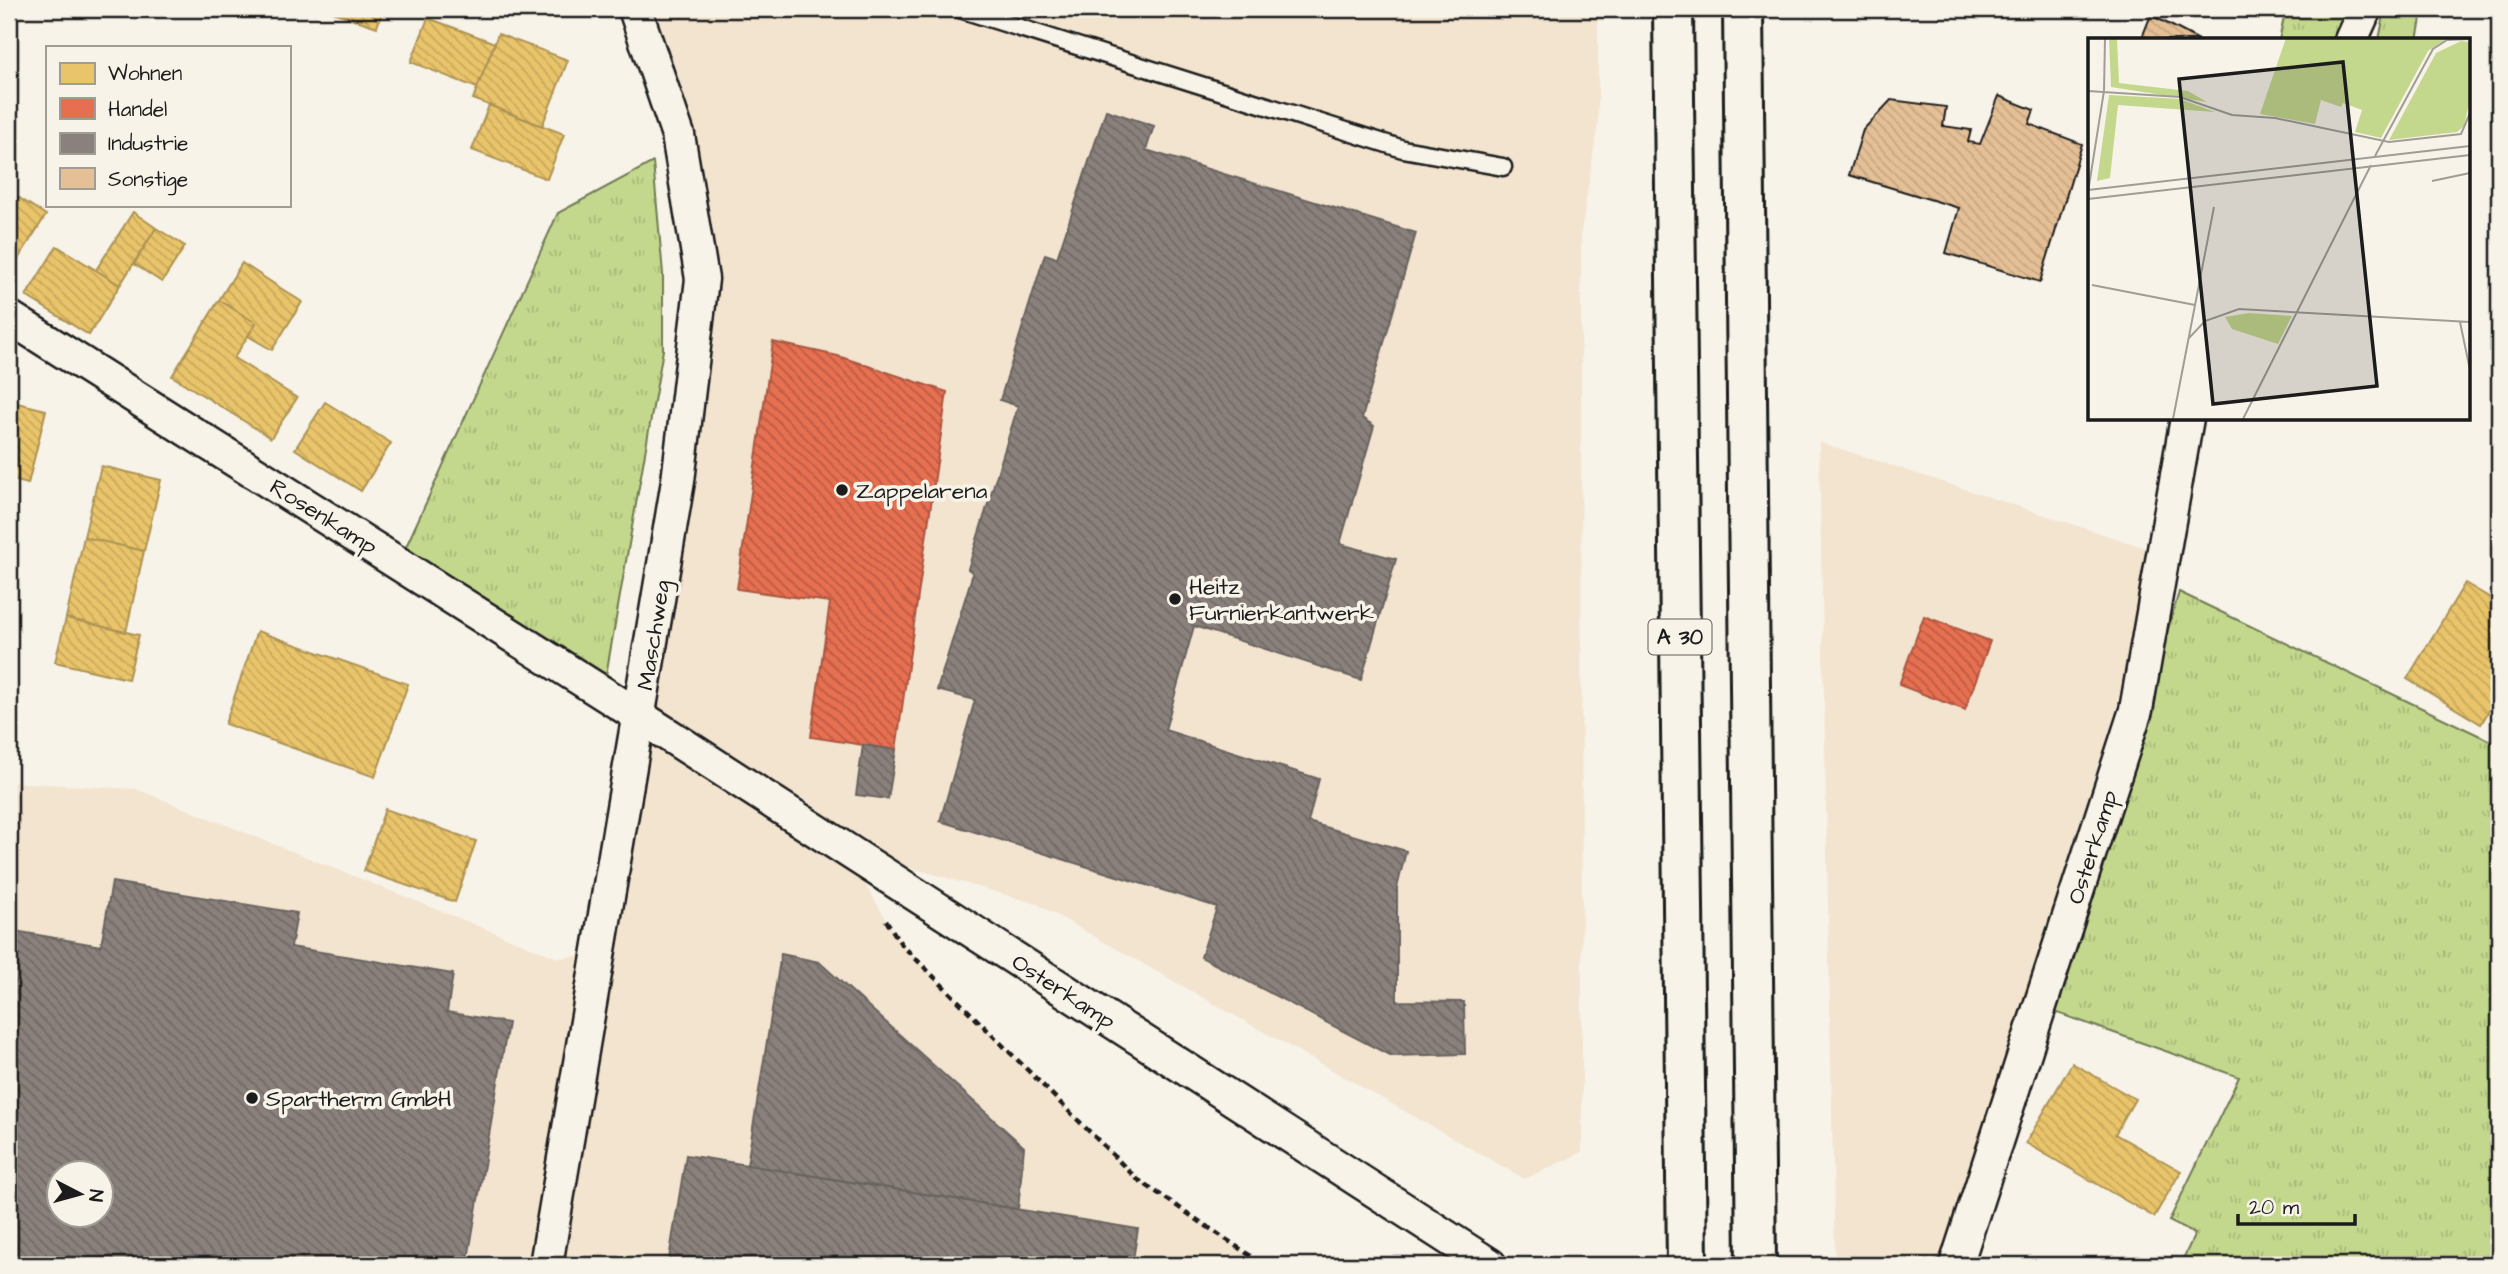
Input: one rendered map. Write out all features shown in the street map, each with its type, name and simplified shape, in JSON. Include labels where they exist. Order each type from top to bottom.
[{"type":"highway","name":"A 30","points":[[1673,9],[1687,1265]]},
{"type":"highway","points":[[1743,9],[1756,1265]]},
{"type":"street","name":"Maschweg","points":[[546,1265],[678,481],[702,279],[678,135],[635,9]]},
{"type":"street","points":[[2352,38],[2365,9]]},
{"type":"street","name":"Rosenkamp","points":[[9,317],[639,716]]},
{"type":"street","name":"Osterkamp","points":[[1956,1265],[2136,710],[2187,420]]},
{"type":"street","name":"Osterkamp","points":[[639,716],[1490,1265]]},
{"type":"lane","points":[[960,9],[1403,149],[1503,167]]},
{"type":"path","points":[[881,912],[901,944],[1137,1179],[1265,1265]]},
{"type":"shaded area","points":[[635,9],[1598,9],[1598,123],[1581,232],[1582,1152],[1525,1179],[1037,904],[843,848],[901,944],[1137,1179],[1264,1265],[9,1265],[9,782],[136,789],[558,958],[598,954],[702,279]]},
{"type":"shaded area","points":[[1819,442],[2152,550],[2115,712],[1938,1265],[1835,1265]]},
{"type":"green space","points":[[2286,9],[2347,9],[2333,38],[2279,38]]},
{"type":"green space","points":[[2385,9],[2423,9],[2417,38],[2379,38]]},
{"type":"green space","points":[[653,162],[663,274],[663,350],[605,681],[405,549],[558,213]]},
{"type":"green space","points":[[2179,592],[2499,745],[2499,1265],[2180,1265],[2195,1234],[2169,1221],[2239,1077],[2055,1012]]},
{"type":"building: Wohnen","points":[[334,9],[383,9],[377,27],[333,12]]},
{"type":"building: Wohnen","points":[[428,18],[495,43],[477,88],[411,62]]},
{"type":"building: Wohnen","points":[[498,34],[568,60],[542,126],[473,99]]},
{"type":"building: Wohnen","points":[[489,105],[564,134],[547,179],[472,150]]},
{"type":"building: Wohnen","points":[[10,192],[46,215],[11,270],[9,268]]},
{"type":"building: Wohnen","points":[[133,212],[156,228],[120,285],[96,270]]},
{"type":"building: Wohnen","points":[[156,228],[185,246],[162,282],[134,264]]},
{"type":"building: Wohnen","points":[[57,246],[120,285],[89,335],[26,296]]},
{"type":"building: Wohnen","points":[[242,263],[302,302],[272,350],[248,336],[256,323],[219,300]]},
{"type":"building: Wohnen","points":[[219,300],[256,323],[234,358],[297,398],[271,438],[172,376]]},
{"type":"building: Wohnen","points":[[9,401],[46,410],[28,484],[9,479]]},
{"type":"building: Wohnen","points":[[325,402],[391,443],[361,491],[295,449]]},
{"type":"building: Wohnen","points":[[101,466],[161,480],[144,551],[84,537]]},
{"type":"building: Wohnen","points":[[84,537],[144,551],[126,632],[66,618]]},
{"type":"building: Wohnen","points":[[2465,583],[2499,603],[2499,694],[2481,724],[2407,679]]},
{"type":"building: Wohnen","points":[[66,618],[139,635],[128,679],[55,662]]},
{"type":"building: Wohnen","points":[[257,631],[408,684],[375,777],[225,724]]},
{"type":"building: Wohnen","points":[[385,809],[476,841],[455,902],[364,871]]},
{"type":"building: Wohnen","points":[[2072,1063],[2135,1099],[2115,1134],[2181,1171],[2154,1217],[2026,1143]]},
{"type":"building: Handel","name":"Zappelarena","points":[[773,342],[838,356],[947,392],[896,750],[811,737],[830,602],[737,589]]},
{"type":"building: Handel","points":[[1924,616],[1990,641],[1965,710],[1899,685]]},
{"type":"building: Industrie","name":"Heitz Furnierkantwerk","points":[[1106,110],[1154,126],[1146,150],[1416,233],[1362,418],[1374,426],[1340,544],[1396,559],[1361,680],[1194,626],[1165,730],[1319,779],[1308,822],[1406,851],[1397,888],[1397,1001],[1464,1002],[1465,1054],[1391,1056],[1201,957],[1217,907],[940,821],[975,700],[937,690],[973,573],[968,569],[1018,406],[1000,400],[1045,254],[1057,258]]},
{"type":"building: Industrie","points":[[863,745],[896,750],[888,799],[856,795]]},
{"type":"building: Industrie","name":"Spartherm GmbH","points":[[112,882],[297,913],[291,947],[453,974],[447,1012],[508,1023],[467,1265],[9,1265],[9,930],[101,946]]},
{"type":"building: Industrie","points":[[781,954],[819,962],[1024,1147],[1018,1209],[747,1165]]},
{"type":"building: Industrie","points":[[686,1155],[1138,1229],[1132,1265],[668,1265]]},
{"type":"building: Sonstige","points":[[2151,15],[2195,38],[2142,38]]},
{"type":"building: Sonstige","points":[[1999,96],[2034,110],[2029,124],[2082,144],[2040,282],[1946,253],[1959,208],[1849,175],[1863,130],[1891,100],[1946,107],[1943,126],[1971,130],[1968,142],[1980,144]]},
{"type":"place","name":"Zappelarena","points":[[842,490]]},
{"type":"place","name":"Heitz Furnierkantwerk","points":[[1175,599]]},
{"type":"place","name":"Spartherm GmbH","points":[[252,1098]]}]
